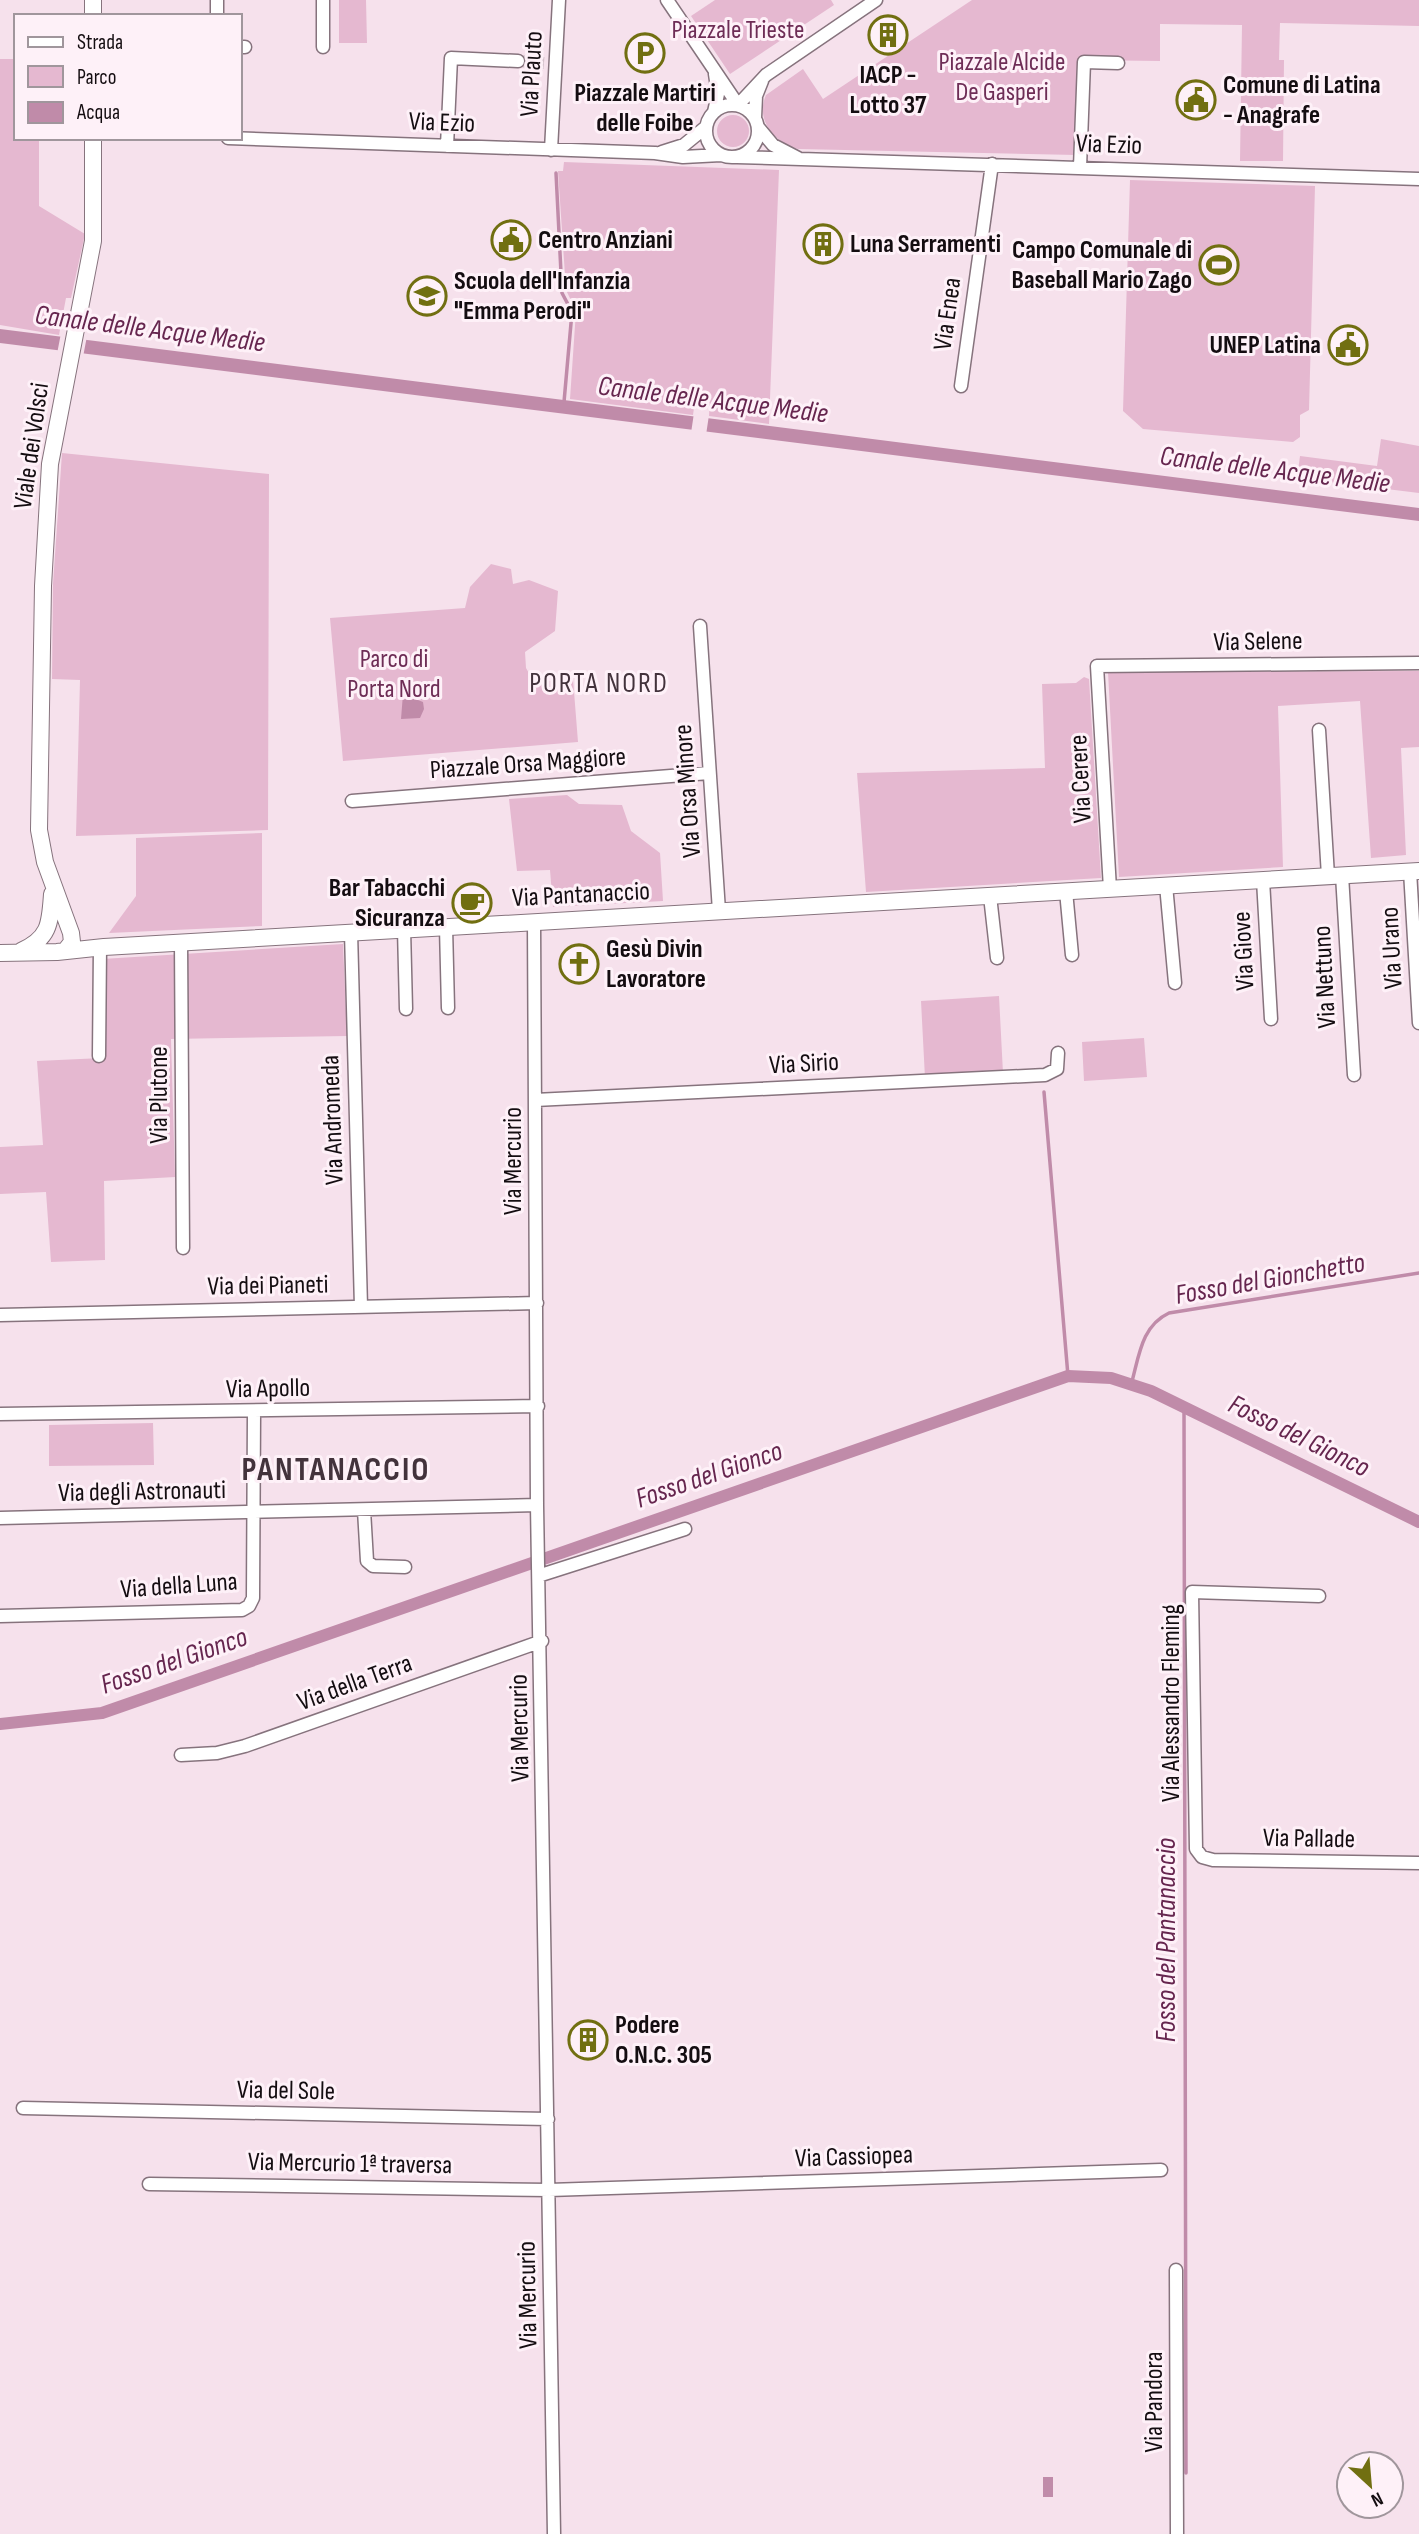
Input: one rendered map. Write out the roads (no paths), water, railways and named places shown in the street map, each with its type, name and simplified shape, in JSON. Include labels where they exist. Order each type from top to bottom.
[{"type":"street","points":[[323,0],[323,47]]},
{"type":"street","name":"Via Plauto","points":[[551,150],[550,63],[558,0]]},
{"type":"street","points":[[667,0],[738,105],[757,122],[774,145],[798,158]]},
{"type":"street","points":[[728,88],[738,88],[766,75],[876,0]]},
{"type":"street","points":[[447,146],[451,58],[518,61]]},
{"type":"street","points":[[1080,167],[1084,62],[1118,63]]},
{"type":"street","points":[[715,73],[718,94],[714,112],[706,127],[711,147],[722,156],[737,157],[745,154],[756,143],[756,96],[766,75]]},
{"type":"street","points":[[714,112],[725,106],[738,105],[766,75]]},
{"type":"street","name":"Via Ezio","points":[[655,153],[684,145],[706,127]]},
{"type":"street","name":"Via Ezio","points":[[242,139],[655,153],[683,157],[722,156]]},
{"type":"street","name":"Viale dei Volsci","points":[[65,942],[42,851],[38,820],[43,586],[51,454],[94,229],[93,140]]},
{"type":"street","name":"Via Ezio","points":[[737,157],[1419,179]]},
{"type":"street","name":"Via Enea","points":[[961,386],[992,164]]},
{"type":"street","name":"Via Orsa Minore","points":[[700,626],[719,911]]},
{"type":"street","name":"Via Selene","points":[[1097,666],[1419,663]]},
{"type":"street","name":"Via Cerere","points":[[1097,666],[1110,889]]},
{"type":"street","points":[[1319,730],[1335,876]]},
{"type":"street","name":"Piazzale Orsa Maggiore","points":[[352,801],[709,773]]},
{"type":"street","name":"Via Pantanaccio","points":[[0,953],[19,952],[65,942],[100,947],[1414,871]]},
{"type":"street","name":"Via Urano","points":[[1414,871],[1419,1023]]},
{"type":"street","name":"Via Nettuno","points":[[1335,876],[1354,1075]]},
{"type":"street","name":"Via Giove","points":[[1263,880],[1271,1018]]},
{"type":"street","points":[[1166,885],[1175,983]]},
{"type":"street","name":"Viale dei Volsci","points":[[47,932],[53,887]]},
{"type":"street","points":[[1066,891],[1072,954]]},
{"type":"street","points":[[990,895],[997,958]]},
{"type":"street","name":"Via Mercurio","points":[[534,922],[537,1505],[541,1572],[554,2534]]},
{"type":"street","points":[[58,925],[65,942],[46,946],[47,932],[58,925]]},
{"type":"street","points":[[446,927],[448,1008]]},
{"type":"street","points":[[404,929],[406,1009]]},
{"type":"street","name":"Via Pantanaccio","points":[[19,952],[47,932]]},
{"type":"street","name":"Via Andromeda","points":[[351,932],[361,1307]]},
{"type":"street","name":"Via Plutone","points":[[181,942],[183,1248]]},
{"type":"street","points":[[99,1056],[100,947]]},
{"type":"street","name":"Via Sirio","points":[[535,1100],[1045,1075],[1057,1069],[1058,1053]]},
{"type":"street","name":"Via dei Pianeti","points":[[0,1315],[537,1303]]},
{"type":"street","name":"Via Apollo","points":[[0,1414],[538,1406]]},
{"type":"street","name":"Via della Luna","points":[[0,1616],[244,1609],[252,1604],[254,1412]]},
{"type":"street","name":"Via degli Astronauti","points":[[0,1518],[537,1505]]},
{"type":"street","points":[[364,1510],[367,1562],[373,1566],[405,1567]]},
{"type":"street","points":[[541,1572],[685,1529]]},
{"type":"street","name":"Via Alessandro Fleming","points":[[1200,1855],[1194,1842],[1192,1592],[1319,1596]]},
{"type":"street","name":"Via della Terra","points":[[181,1755],[218,1753],[245,1746],[542,1641]]},
{"type":"street","name":"Via Pallade","points":[[1200,1855],[1213,1860],[1419,1863]]},
{"type":"street","name":"Via del Sole","points":[[23,2108],[548,2119]]},
{"type":"street","name":"Via Cassiopea","points":[[549,2190],[1161,2170]]},
{"type":"street","name":"Via Mercurio 1ª traversa","points":[[149,2184],[549,2190]]},
{"type":"street","name":"Via Pandora","points":[[1176,2270],[1177,2534]]},
{"type":"water","points":[[0,329],[1419,508],[1419,521],[0,343]]},
{"type":"water","points":[[403,694],[423,702],[424,709],[420,718],[401,719]]},
{"type":"water","points":[[1043,2477],[1053,2477],[1053,2497],[1043,2497]]},
{"type":"waterway","points":[[556,173],[562,293],[572,312],[564,402]]},
{"type":"waterway","points":[[1044,1092],[1068,1376]]},
{"type":"waterway","name":"Fosso del Gionchetto","points":[[1131,1385],[1142,1343],[1152,1326],[1169,1313],[1419,1273]]},
{"type":"waterway","name":"Fosso del Gionco","points":[[0,1724],[102,1713],[1068,1376],[1111,1378],[1151,1391],[1419,1522]]},
{"type":"waterway","name":"Fosso del Pantanaccio","points":[[1184,1407],[1186,2473]]},
{"type":"tunnel","points":[[518,61],[544,63]]},
{"type":"place","name":"IACP - Lotto 37","points":[[888,35]]},
{"type":"place","name":"Piazzale Martiri delle Foibe","points":[[645,53]]},
{"type":"place","name":"Comune di Latina - Anagrafe","points":[[1196,100]]},
{"type":"place","name":"Centro Anziani","points":[[511,240]]},
{"type":"place","name":"Luna Serramenti","points":[[823,244]]},
{"type":"place","name":"Campo Comunale di Baseball Mario Zago","points":[[1219,265]]},
{"type":"place","name":"Scuola dell'Infanzia \"Emma Perodi\"","points":[[427,296]]},
{"type":"place","name":"UNEP Latina","points":[[1348,345]]},
{"type":"place","name":"Bar Tabacchi Sicuranza","points":[[472,903]]},
{"type":"place","name":"Gesù Divin Lavoratore","points":[[579,964]]},
{"type":"place","name":"Podere O.N.C. 305","points":[[588,2040]]},
{"type":"district","name":"PORTA NORD","points":[[599,683]]},
{"type":"district","name":"PANTANACCIO","points":[[336,1470]]},
{"type":"park label","name":"Piazzale Trieste","points":[[738,30]]},
{"type":"park label","name":"Piazzale Alcide De Gasperi","points":[[1002,77]]},
{"type":"park label","name":"Parco di Porta Nord","points":[[394,674]]},
{"type":"water label","name":"Canale delle Acque Medie","points":[[150,329]]},
{"type":"water label","name":"Canale delle Acque Medie","points":[[713,400]]},
{"type":"water label","name":"Canale delle Acque Medie","points":[[1275,470]]}]
